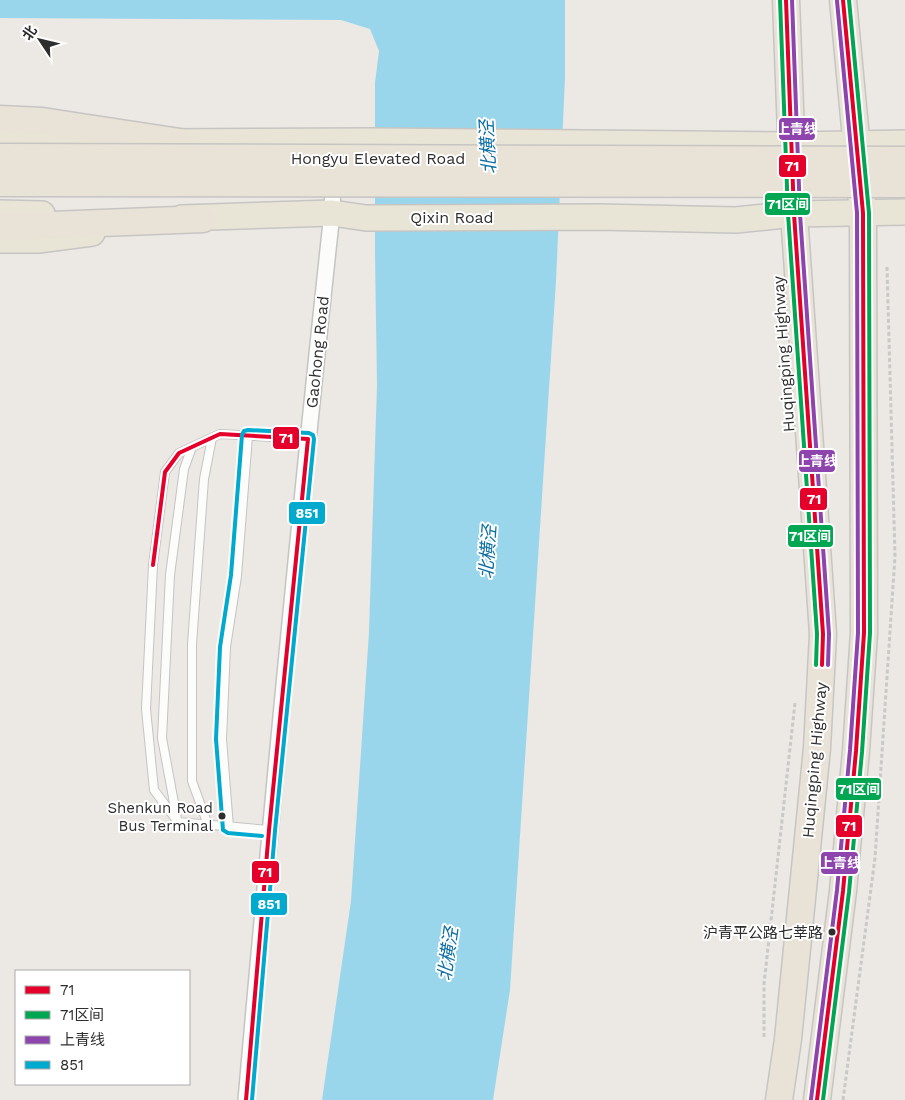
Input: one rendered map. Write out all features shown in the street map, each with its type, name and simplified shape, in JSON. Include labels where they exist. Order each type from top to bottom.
[{"type":"highway","name":"Huqingping Highway","points":[[779,1100],[788,1040],[817,748],[824,634],[794,214],[779,145],[786,0]]},
{"type":"highway","points":[[817,1100],[843,891],[856,751],[864,633],[863,213],[843,0]]},
{"type":"highway","points":[[0,120],[42,121],[180,142]]},
{"type":"highway","name":"Hongyu Elevated Road","points":[[0,157],[905,160]]},
{"type":"highway","name":"Hongyu Elevated Road","points":[[0,183],[905,184]]},
{"type":"highway","points":[[11,227],[203,218]]},
{"type":"main road","points":[[0,141],[374,141],[779,145],[905,143]]},
{"type":"main road","name":"Qixin Road","points":[[0,213],[203,218],[332,213],[366,218],[598,217],[736,220],[794,214],[905,212]]},
{"type":"main road","points":[[0,240],[38,240],[203,218]]},
{"type":"street","name":"Gaohong Road","points":[[246,1100],[270,830],[332,213],[334,141]]},
{"type":"lane","points":[[270,830],[178,822],[154,790],[146,709],[153,565],[166,472],[179,453],[220,434],[308,439]]},
{"type":"lane","points":[[229,827],[222,739],[226,647],[237,576],[248,436]]},
{"type":"lane","points":[[208,825],[192,781],[192,644],[204,479],[212,438]]},
{"type":"lane","points":[[178,822],[162,738],[170,575],[184,469],[192,447]]},
{"type":"path","name":"Huqingping Highway","points":[[764,1044],[764,984],[796,696]]},
{"type":"water","name":"北横泾","points":[[0,0],[565,0],[565,77],[556,281],[510,990],[493,1100],[322,1100],[351,901],[369,632],[377,385],[375,83],[379,51],[370,29],[341,20],[0,18]]},
{"type":"transit line","name":"71区间","points":[[780,0],[788,214],[817,634],[816,665]]},
{"type":"transit line","name":"71","points":[[786,0],[794,214],[823,634],[822,665]]},
{"type":"transit line","name":"上青线","points":[[792,0],[800,214],[829,634],[828,665]]},
{"type":"transit line","name":"71","points":[[817,1100],[843,891],[856,751],[864,633],[863,213],[843,0]]},
{"type":"transit line","name":"71区间","points":[[823,1100],[849,892],[862,752],[870,633],[869,213],[849,0]]},
{"type":"transit line","name":"上青线","points":[[811,1099],[837,890],[850,750],[858,633],[857,213],[837,1]]},
{"type":"transit line","name":"851","points":[[252,1100],[275,831],[314,439],[313,435],[309,433],[248,430],[244,431],[242,435],[231,575],[220,647],[216,739],[223,830],[228,833],[262,836]]},
{"type":"transit line","name":"71","points":[[153,565],[165,472],[179,453],[220,434],[308,439],[269,830],[246,1100]]},
{"type":"place","name":"Shenkun Road Bus Terminal","points":[[222,816]]},
{"type":"place","name":"沪青平公路七莘路","points":[[832,932]]}]
